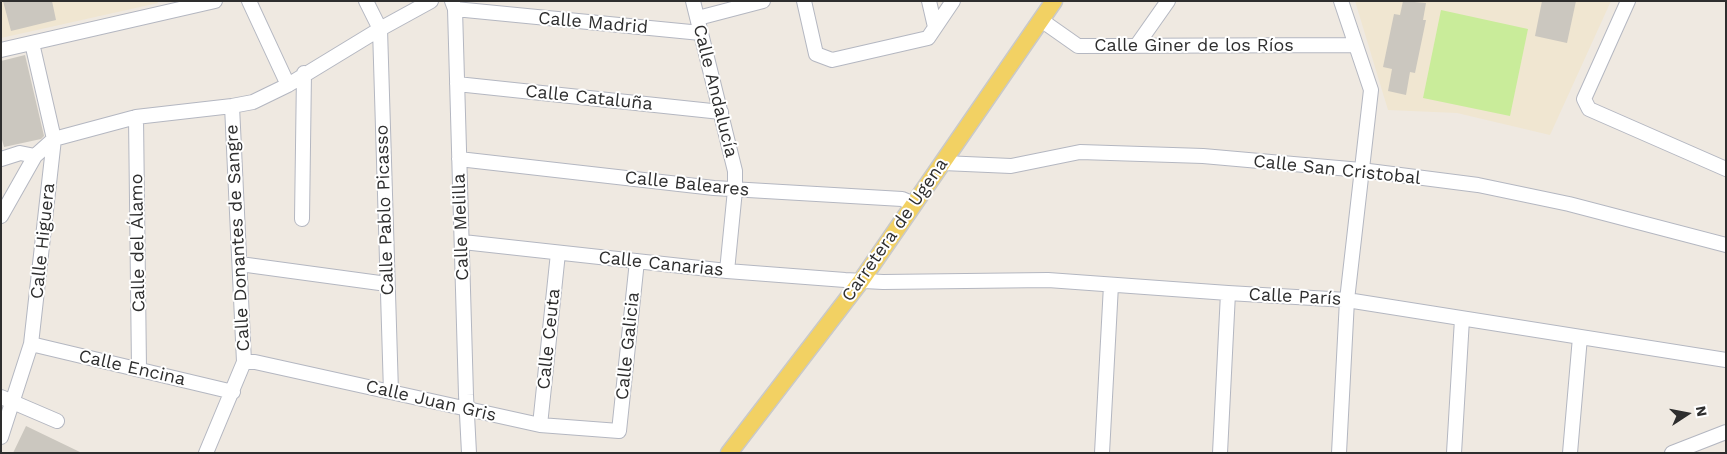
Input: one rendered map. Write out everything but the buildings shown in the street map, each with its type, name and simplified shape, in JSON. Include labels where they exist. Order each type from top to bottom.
[{"type":"main road","name":"Carretera de Ugena","points":[[729,453],[861,281],[1054,1]]},
{"type":"street","points":[[1,50],[195,4],[215,1]]},
{"type":"street","points":[[249,1],[288,85]]},
{"type":"street","points":[[366,1],[380,29]]},
{"type":"street","points":[[1,216],[35,156],[54,139],[136,117],[253,102],[288,85],[304,73],[431,1]]},
{"type":"street","name":"Calle Andalucía","points":[[693,1],[735,171],[735,190],[727,271]]},
{"type":"street","points":[[698,18],[763,1]]},
{"type":"street","points":[[804,1],[816,54],[832,60],[928,38],[953,1]]},
{"type":"street","points":[[929,1],[935,27]]},
{"type":"street","points":[[1138,45],[1168,1]]},
{"type":"street","points":[[1339,453],[1347,300],[1371,90],[1341,1]]},
{"type":"street","points":[[1628,1],[1584,99],[1589,109],[1726,170]]},
{"type":"street","name":"Calle Madrid","points":[[454,5],[701,33]]},
{"type":"street","name":"Calle Melilla","points":[[454,5],[469,453]]},
{"type":"street","name":"Calle Giner de los Ríos","points":[[1040,20],[1078,46],[1355,45]]},
{"type":"street","name":"Calle Pablo Picasso","points":[[380,29],[386,284],[391,392]]},
{"type":"street","name":"Calle Higuera","points":[[1,437],[7,400],[31,344],[54,139],[32,43]]},
{"type":"street","points":[[302,219],[304,73]]},
{"type":"street","name":"Calle Cataluña","points":[[457,84],[721,112]]},
{"type":"street","name":"Calle Donantes de Sangre","points":[[206,453],[244,362],[232,106]]},
{"type":"street","name":"Calle del Álamo","points":[[136,117],[139,369]]},
{"type":"street","name":"Calle San Cristobal","points":[[943,163],[1012,166],[1080,152],[1202,156],[1361,170],[1478,185],[1569,204],[1726,245]]},
{"type":"street","points":[[1,158],[20,154],[35,156]]},
{"type":"street","name":"Calle Baleares","points":[[459,159],[735,190],[902,199],[914,204]]},
{"type":"street","name":"Calle Canarias","points":[[462,242],[727,271],[861,281]]},
{"type":"street","name":"Calle Ceuta","points":[[540,425],[558,253]]},
{"type":"street","name":"Calle Galicia","points":[[619,431],[637,261]]},
{"type":"street","points":[[240,264],[386,284]]},
{"type":"street","name":"Calle París","points":[[861,281],[1048,280],[1347,300],[1726,360]]},
{"type":"street","points":[[1102,453],[1111,285]]},
{"type":"street","points":[[1220,453],[1228,293]]},
{"type":"street","points":[[1454,453],[1462,318]]},
{"type":"street","points":[[1570,453],[1580,337]]},
{"type":"street","name":"Calle Encina","points":[[31,344],[233,392]]},
{"type":"street","name":"Calle Juan Gris","points":[[244,362],[255,362],[540,425],[619,431]]},
{"type":"street","points":[[7,400],[57,420]]},
{"type":"street","points":[[1672,453],[1726,432]]},
{"type":"shaded area","points":[[1,1],[157,1],[158,3],[1,38]]},
{"type":"shaded area","points":[[1355,1],[1611,1],[1550,135],[1457,113],[1388,110]]},
{"type":"green space","points":[[1441,10],[1528,29],[1510,116],[1423,98]]}]
